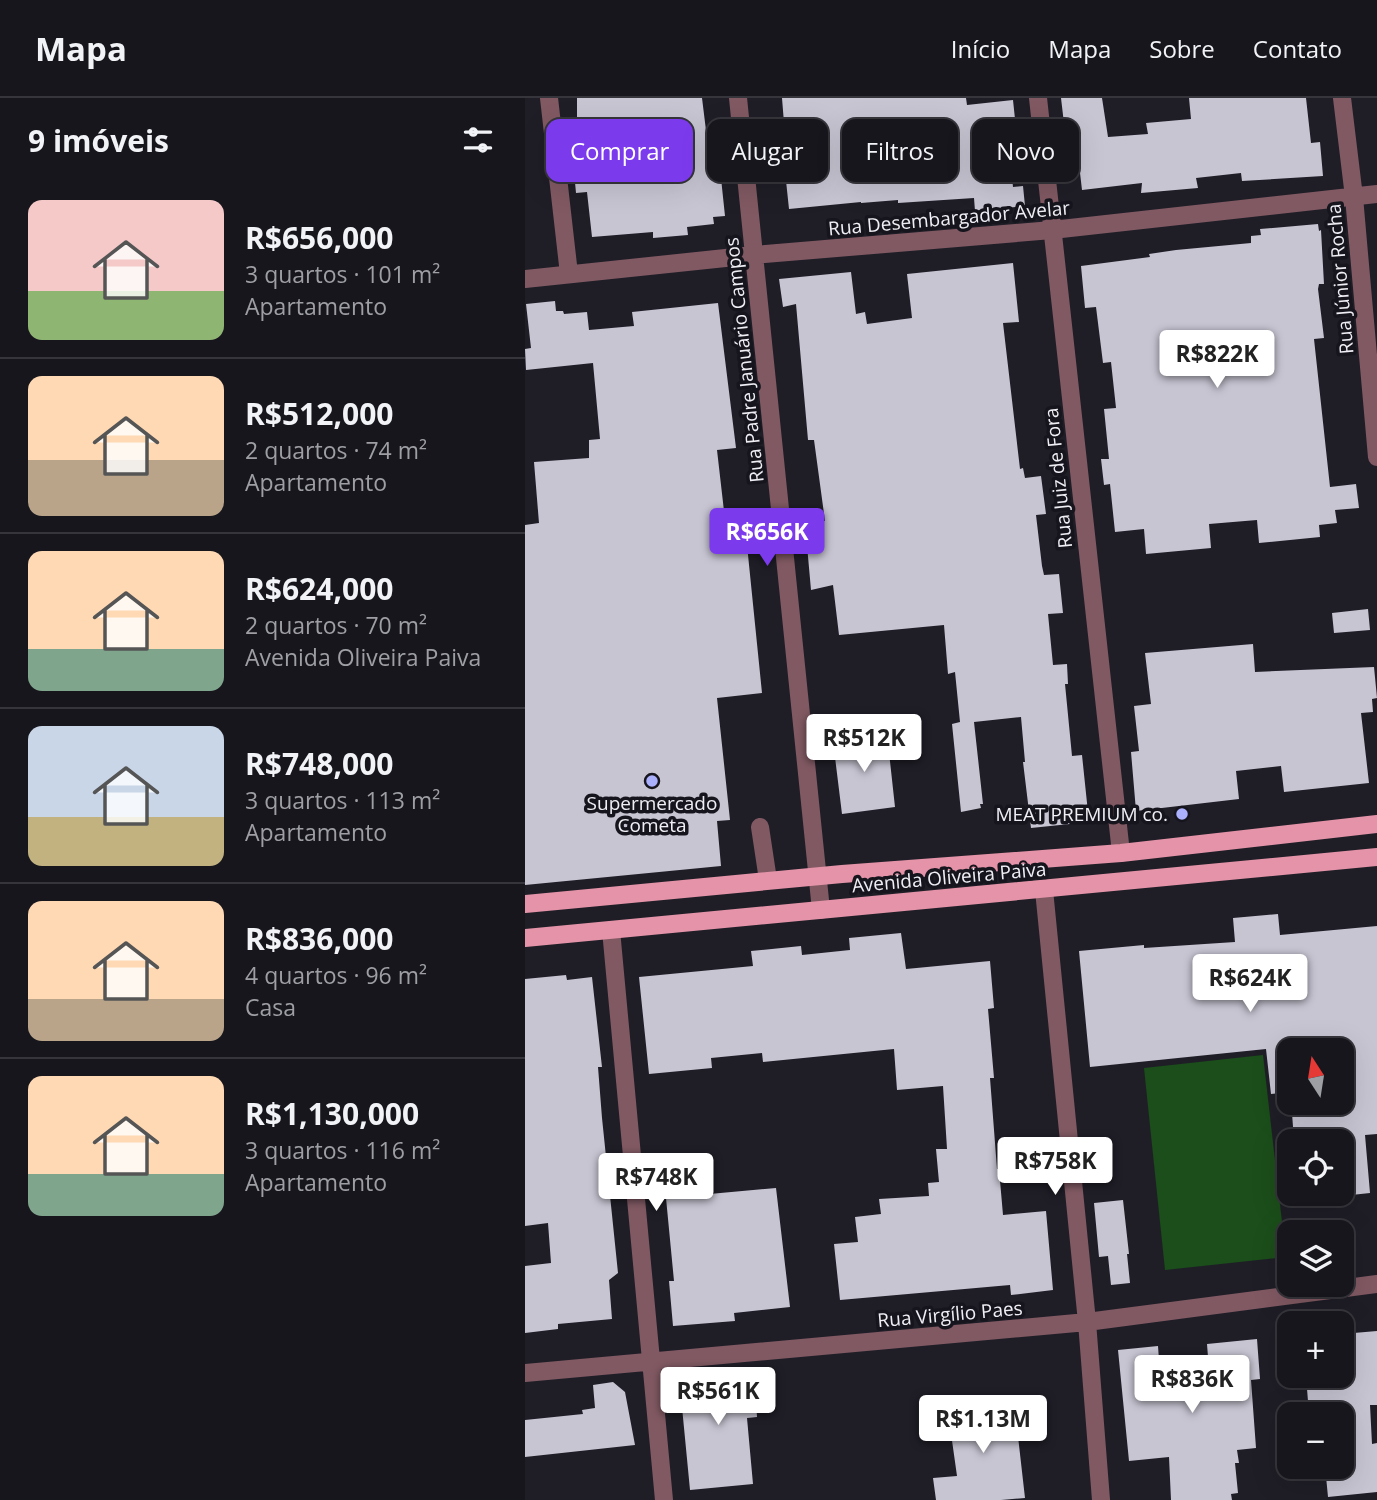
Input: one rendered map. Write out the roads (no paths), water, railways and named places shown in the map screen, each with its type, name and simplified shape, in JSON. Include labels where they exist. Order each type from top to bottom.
[{"type":"main road","name":"Avenida Oliveira Paiva","points":[[525,904],[768,880],[1121,853],[1377,824]]},
{"type":"main road","name":"Avenida Oliveira Paiva","points":[[525,938],[1377,857]]},
{"type":"street","points":[[549,98],[569,274]]},
{"type":"street","name":"Rua Padre Januário Campos","points":[[738,98],[821,910]]},
{"type":"street","name":"Rua Juiz de Fora","points":[[1038,98],[1121,853]]},
{"type":"street","name":"Rua Júnior Rocha","points":[[1342,98],[1354,197],[1377,457]]},
{"type":"street","name":"Rua Desembargador Avelar","points":[[525,279],[754,255],[1052,230],[1377,194]]},
{"type":"street","points":[[760,827],[768,880]]},
{"type":"street","points":[[1044,890],[1087,1322],[1101,1500]]},
{"type":"street","points":[[611,930],[664,1500]]},
{"type":"street","name":"Rua Virgílio Paes","points":[[525,1373],[1087,1322],[1377,1284]]},
{"type":"place","name":"Supermercado Cometa","points":[[652,781]]},
{"type":"place","name":"MEAT PREMIUM co.","points":[[1182,814]]}]
